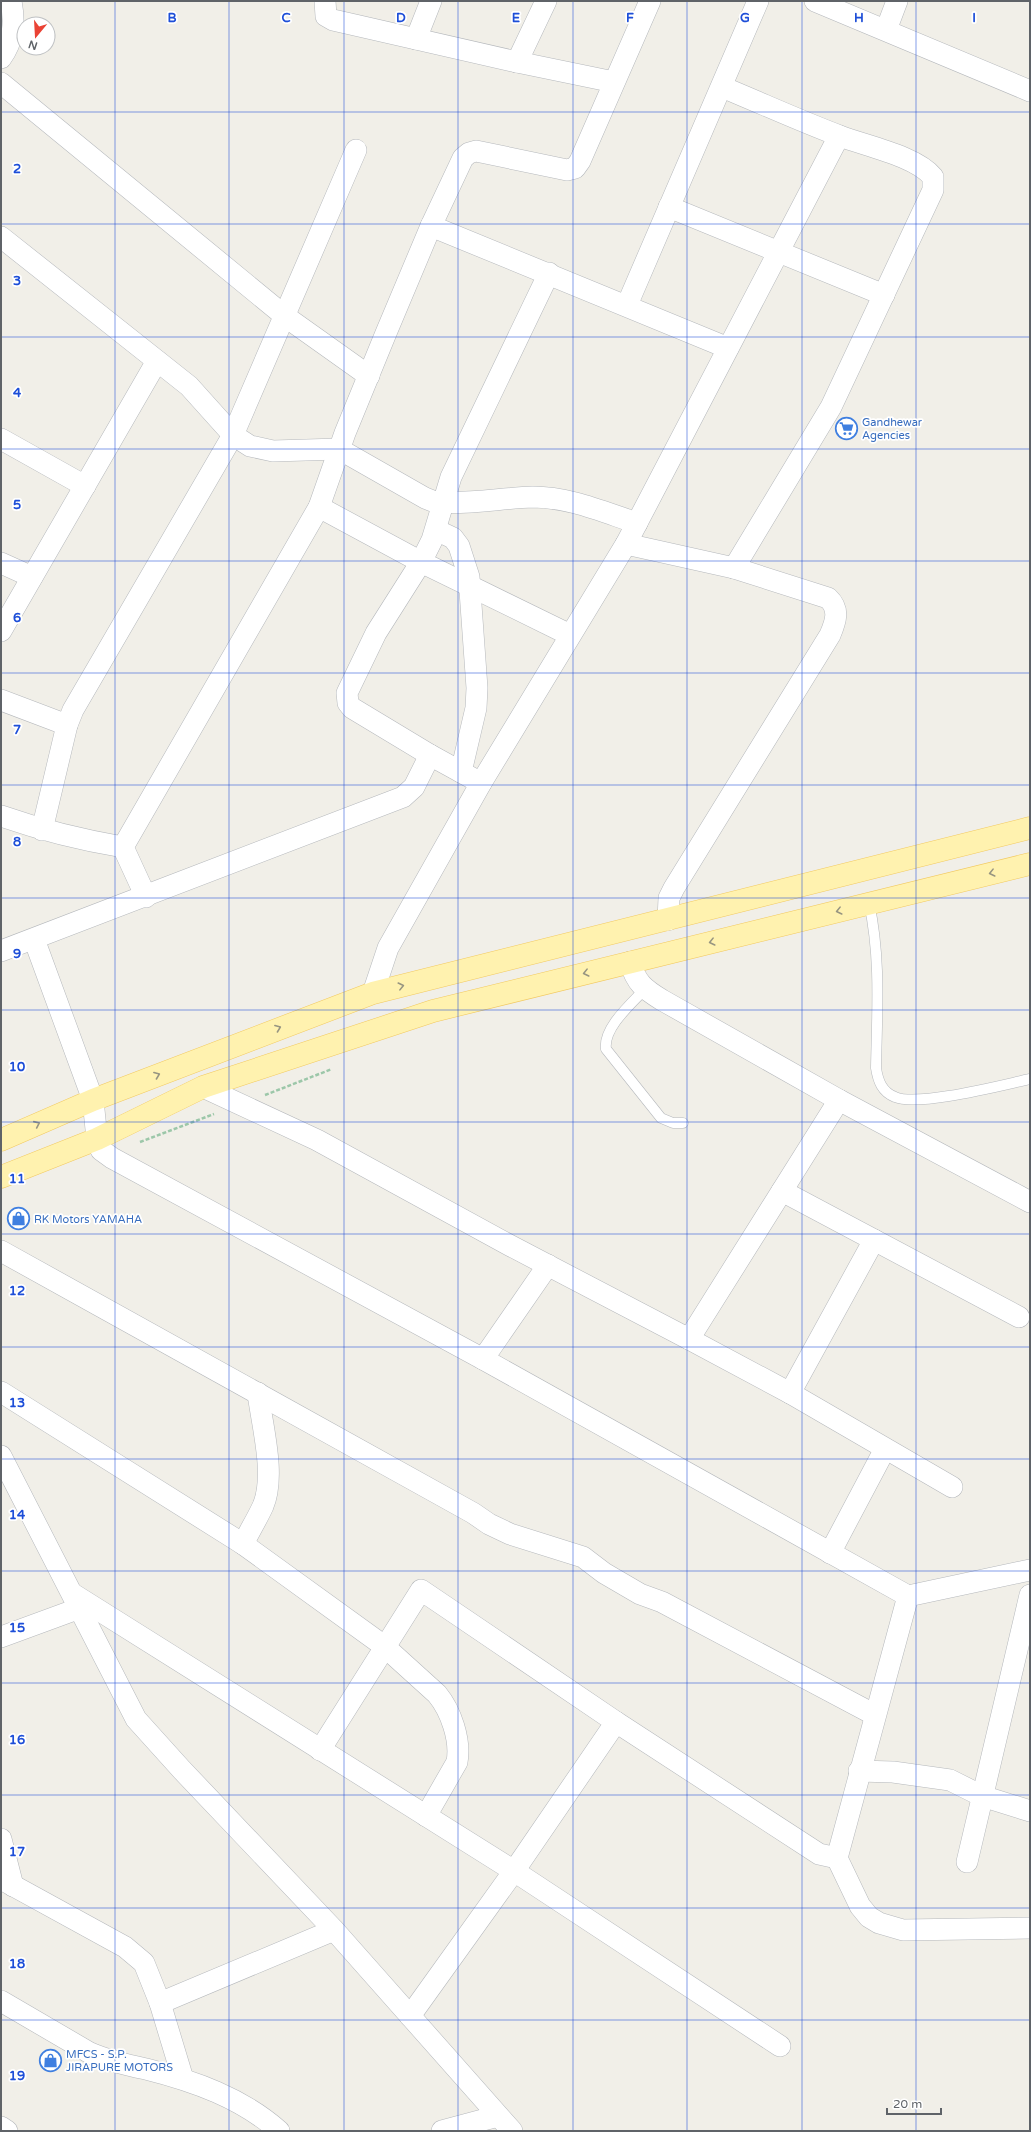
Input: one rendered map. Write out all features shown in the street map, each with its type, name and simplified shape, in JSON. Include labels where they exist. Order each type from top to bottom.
[{"type":"main road","points":[[1,1140],[92,1100],[373,993],[1030,828]]},
{"type":"main road","points":[[1,1177],[97,1139],[203,1087],[434,1011],[1030,864]]},
{"type":"street","points":[[1,58],[8,49],[12,36],[14,24],[11,1]]},
{"type":"street","points":[[325,1],[326,16],[333,20],[517,62],[614,82]]},
{"type":"street","points":[[416,39],[431,1]]},
{"type":"street","points":[[517,62],[546,1]]},
{"type":"street","points":[[123,847],[319,507],[332,475],[339,449],[368,376],[431,226],[463,158],[469,153],[476,151],[567,170],[575,168],[580,161],[650,1]]},
{"type":"street","points":[[627,305],[758,1]]},
{"type":"street","points":[[815,1],[1030,91]]},
{"type":"street","points":[[886,30],[897,1]]},
{"type":"street","points":[[1,83],[286,317],[368,376]]},
{"type":"street","points":[[722,86],[839,136],[914,162],[927,170],[933,177],[932,190],[831,407],[734,568]]},
{"type":"street","points":[[373,993],[388,948],[481,783],[626,544],[839,136]]},
{"type":"street","points":[[42,830],[67,725],[73,710],[233,435],[286,317],[356,150]]},
{"type":"street","points":[[669,207],[778,253],[884,295]]},
{"type":"street","points":[[431,226],[627,305],[728,348]]},
{"type":"street","points":[[1,237],[189,386],[233,435],[250,446],[261,450],[339,449],[425,498],[444,502],[534,497],[557,499],[581,504],[637,523]]},
{"type":"street","points":[[481,783],[430,755],[352,708],[348,703],[347,693],[376,633],[421,562],[436,530],[452,477],[549,273]]},
{"type":"street","points":[[1,631],[158,361]]},
{"type":"street","points":[[1,439],[85,486]]},
{"type":"street","points":[[319,507],[470,587],[570,635]]},
{"type":"street","points":[[436,530],[453,538],[459,546],[468,572],[470,587],[477,688],[476,708],[461,772]]},
{"type":"street","points":[[626,544],[734,568],[828,598],[834,604],[836,613],[834,625],[674,888],[669,898],[668,920]]},
{"type":"street","points":[[1,563],[32,577]]},
{"type":"street","points":[[1,700],[67,725]]},
{"type":"street","points":[[1,951],[146,897],[403,797],[414,787],[430,755]]},
{"type":"street","points":[[1,816],[42,830],[84,841],[123,847]]},
{"type":"street","points":[[123,847],[146,897]]},
{"type":"street","points":[[34,939],[92,1100],[97,1139],[101,1150],[112,1158],[482,1359],[908,1596],[1030,1570]]},
{"type":"street","points":[[630,962],[634,977],[645,989],[662,1000],[839,1100],[1030,1202]]},
{"type":"street","points":[[203,1087],[317,1140],[548,1265],[790,1393],[952,1487]]},
{"type":"street","points":[[689,1339],[839,1100]]},
{"type":"street","points":[[782,1191],[1019,1317]]},
{"type":"street","points":[[790,1393],[874,1240]]},
{"type":"street","points":[[1,1251],[258,1393],[489,1524],[534,1543],[583,1557],[604,1573],[640,1594],[662,1602],[875,1715]]},
{"type":"street","points":[[482,1359],[548,1265]]},
{"type":"street","points":[[1,1392],[243,1544],[384,1646],[444,1702],[457,1739],[459,1752],[457,1762],[426,1816]]},
{"type":"street","points":[[243,1544],[263,1506],[268,1486],[268,1471],[258,1393]]},
{"type":"street","points":[[830,1553],[885,1449]]},
{"type":"street","points":[[1,1456],[136,1718],[187,1776],[334,1930],[505,2124]]},
{"type":"street","points":[[320,1750],[384,1646],[421,1590],[616,1722],[819,1854],[836,1858]]},
{"type":"street","points":[[966,1862],[1030,1594]]},
{"type":"street","points":[[908,1596],[836,1858],[860,1906],[869,1917],[879,1923],[903,1930],[1030,1928]]},
{"type":"street","points":[[1,1637],[76,1601]]},
{"type":"street","points":[[76,1601],[320,1750],[514,1871],[780,2046]]},
{"type":"street","points":[[410,2016],[514,1871],[616,1722]]},
{"type":"street","points":[[859,1771],[893,1772],[950,1780],[982,1796],[1030,1811]]},
{"type":"street","points":[[1,1839],[7,1883],[125,1947],[137,1955],[144,1963],[160,2003],[183,2079]]},
{"type":"street","points":[[160,2003],[334,1930]]},
{"type":"street","points":[[1,2001],[90,2053],[105,2060],[183,2079],[233,2099],[279,2131]]},
{"type":"street","points":[[442,2131],[505,2124]]},
{"type":"street","points":[[1,2127],[7,2131]]},
{"type":"lane","points":[[869,903],[876,942],[878,970],[876,1068],[878,1081],[884,1090],[894,1097],[919,1101],[1030,1080]]},
{"type":"lane","points":[[645,989],[608,1031],[604,1040],[606,1049],[661,1118],[673,1123],[683,1123]]},
{"type":"path","points":[[258,1097],[332,1070]]},
{"type":"path","points":[[133,1144],[221,1111]]},
{"type":"place","name":"Gandhewar Agencies","points":[[847,428]]},
{"type":"place","name":"RK Motors YAMAHA","points":[[18,1219]]},
{"type":"place","name":"MFCS - S.P. JIRAPURE MOTORS","points":[[50,2060]]}]
